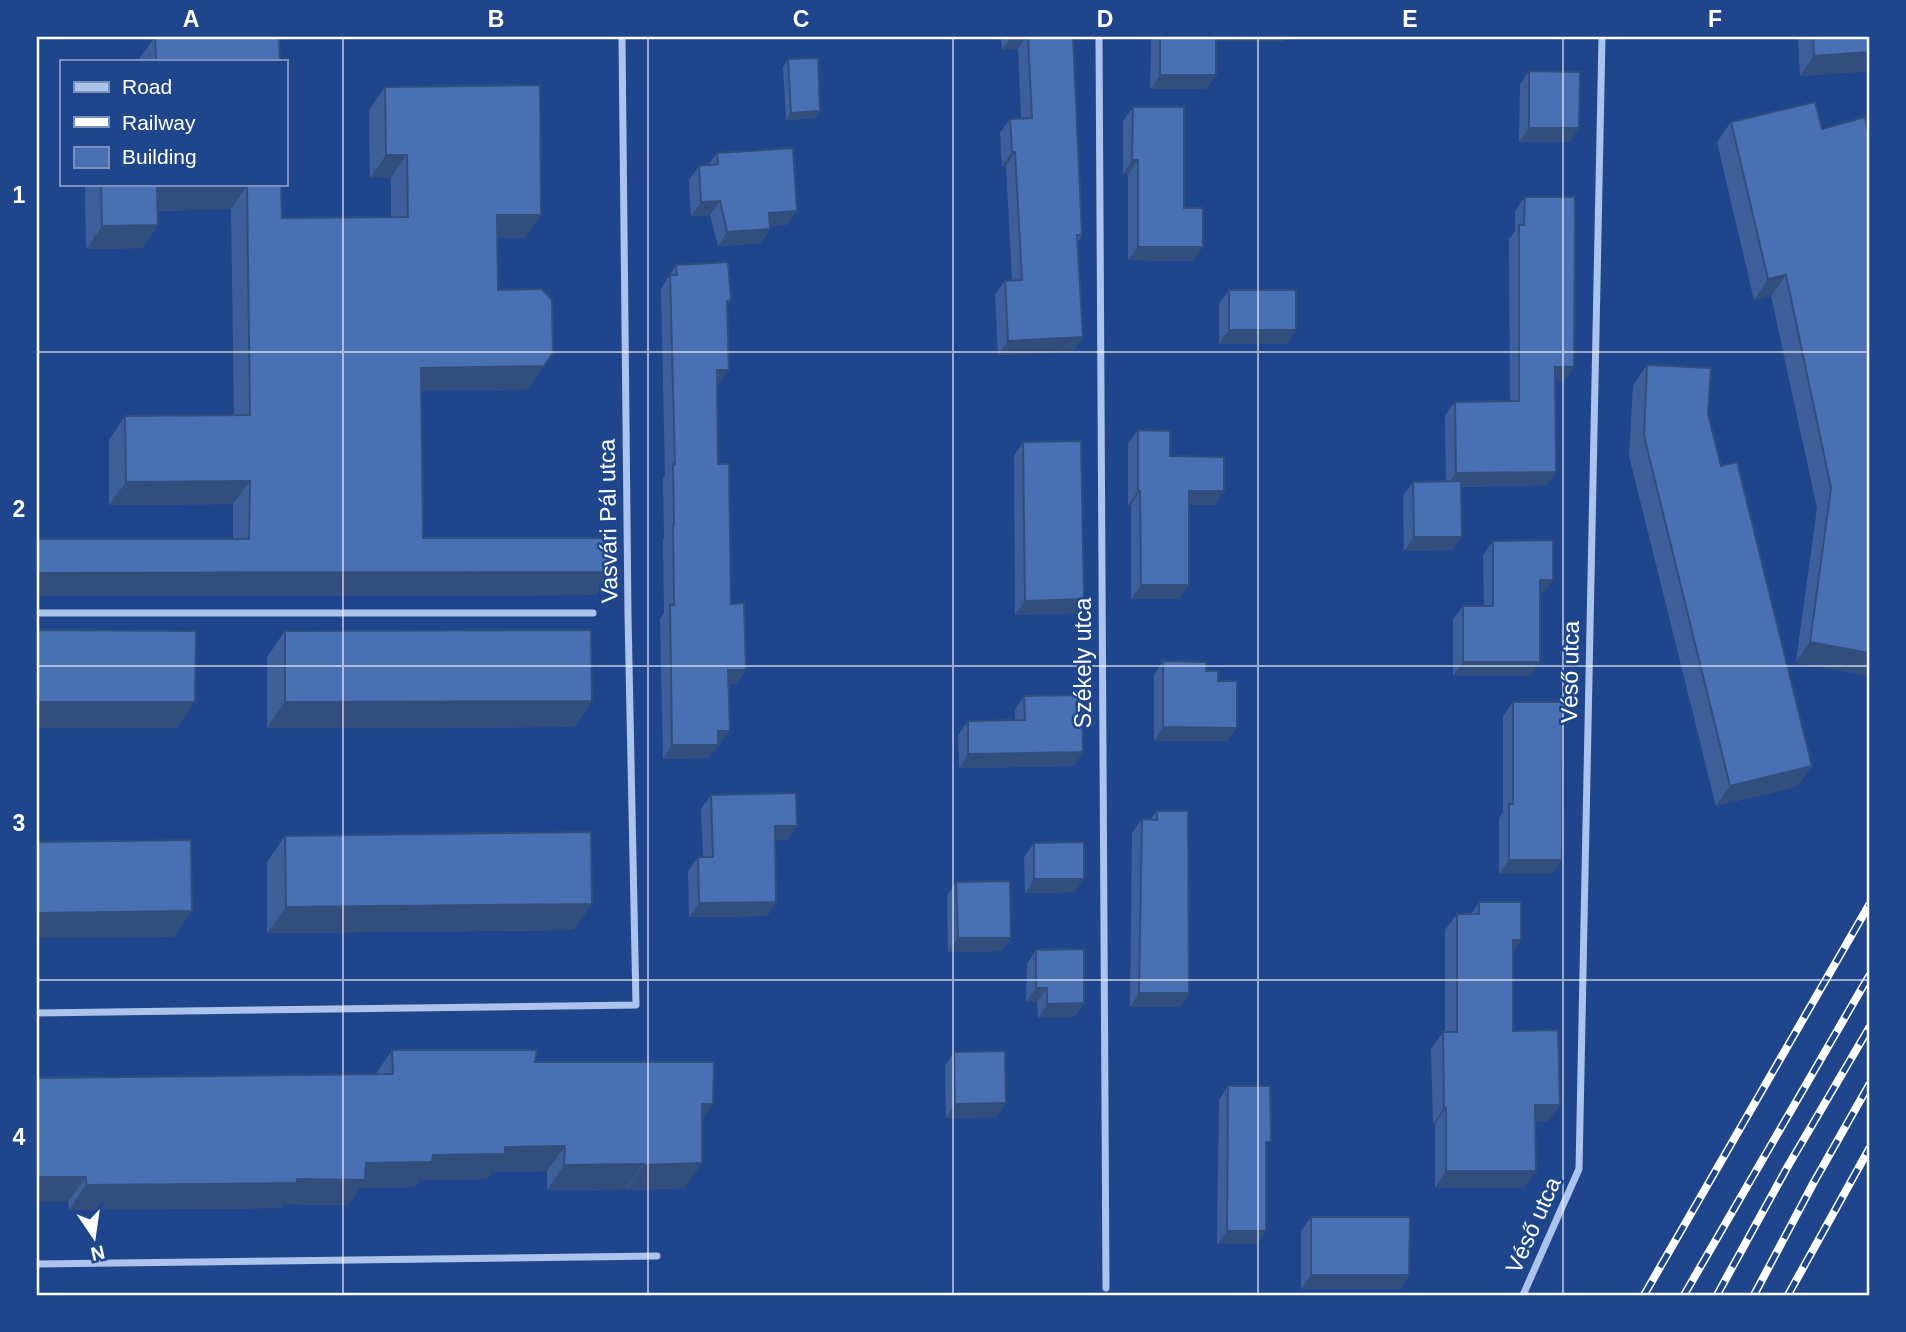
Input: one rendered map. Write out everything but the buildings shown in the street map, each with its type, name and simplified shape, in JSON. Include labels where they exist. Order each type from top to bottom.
[{"type":"street","name":"Vasvári Pál utca","points":[[37,1013],[636,1005],[628,615],[622,37]]},
{"type":"street","name":"Székely utca","points":[[1099,37],[1106,1288]]},
{"type":"street","name":"Véső utca","points":[[1523,1295],[1579,1169],[1602,37]]},
{"type":"street","points":[[37,612],[593,613]]},
{"type":"street","points":[[37,1264],[657,1256]]},
{"type":"railway","points":[[1644,1295],[1869,905]]},
{"type":"railway","points":[[1684,1295],[1869,976]]},
{"type":"railway","points":[[1717,1295],[1788,1166],[1869,1028]]},
{"type":"railway","points":[[1754,1295],[1869,1085]]},
{"type":"railway","points":[[1788,1295],[1869,1149]]}]
